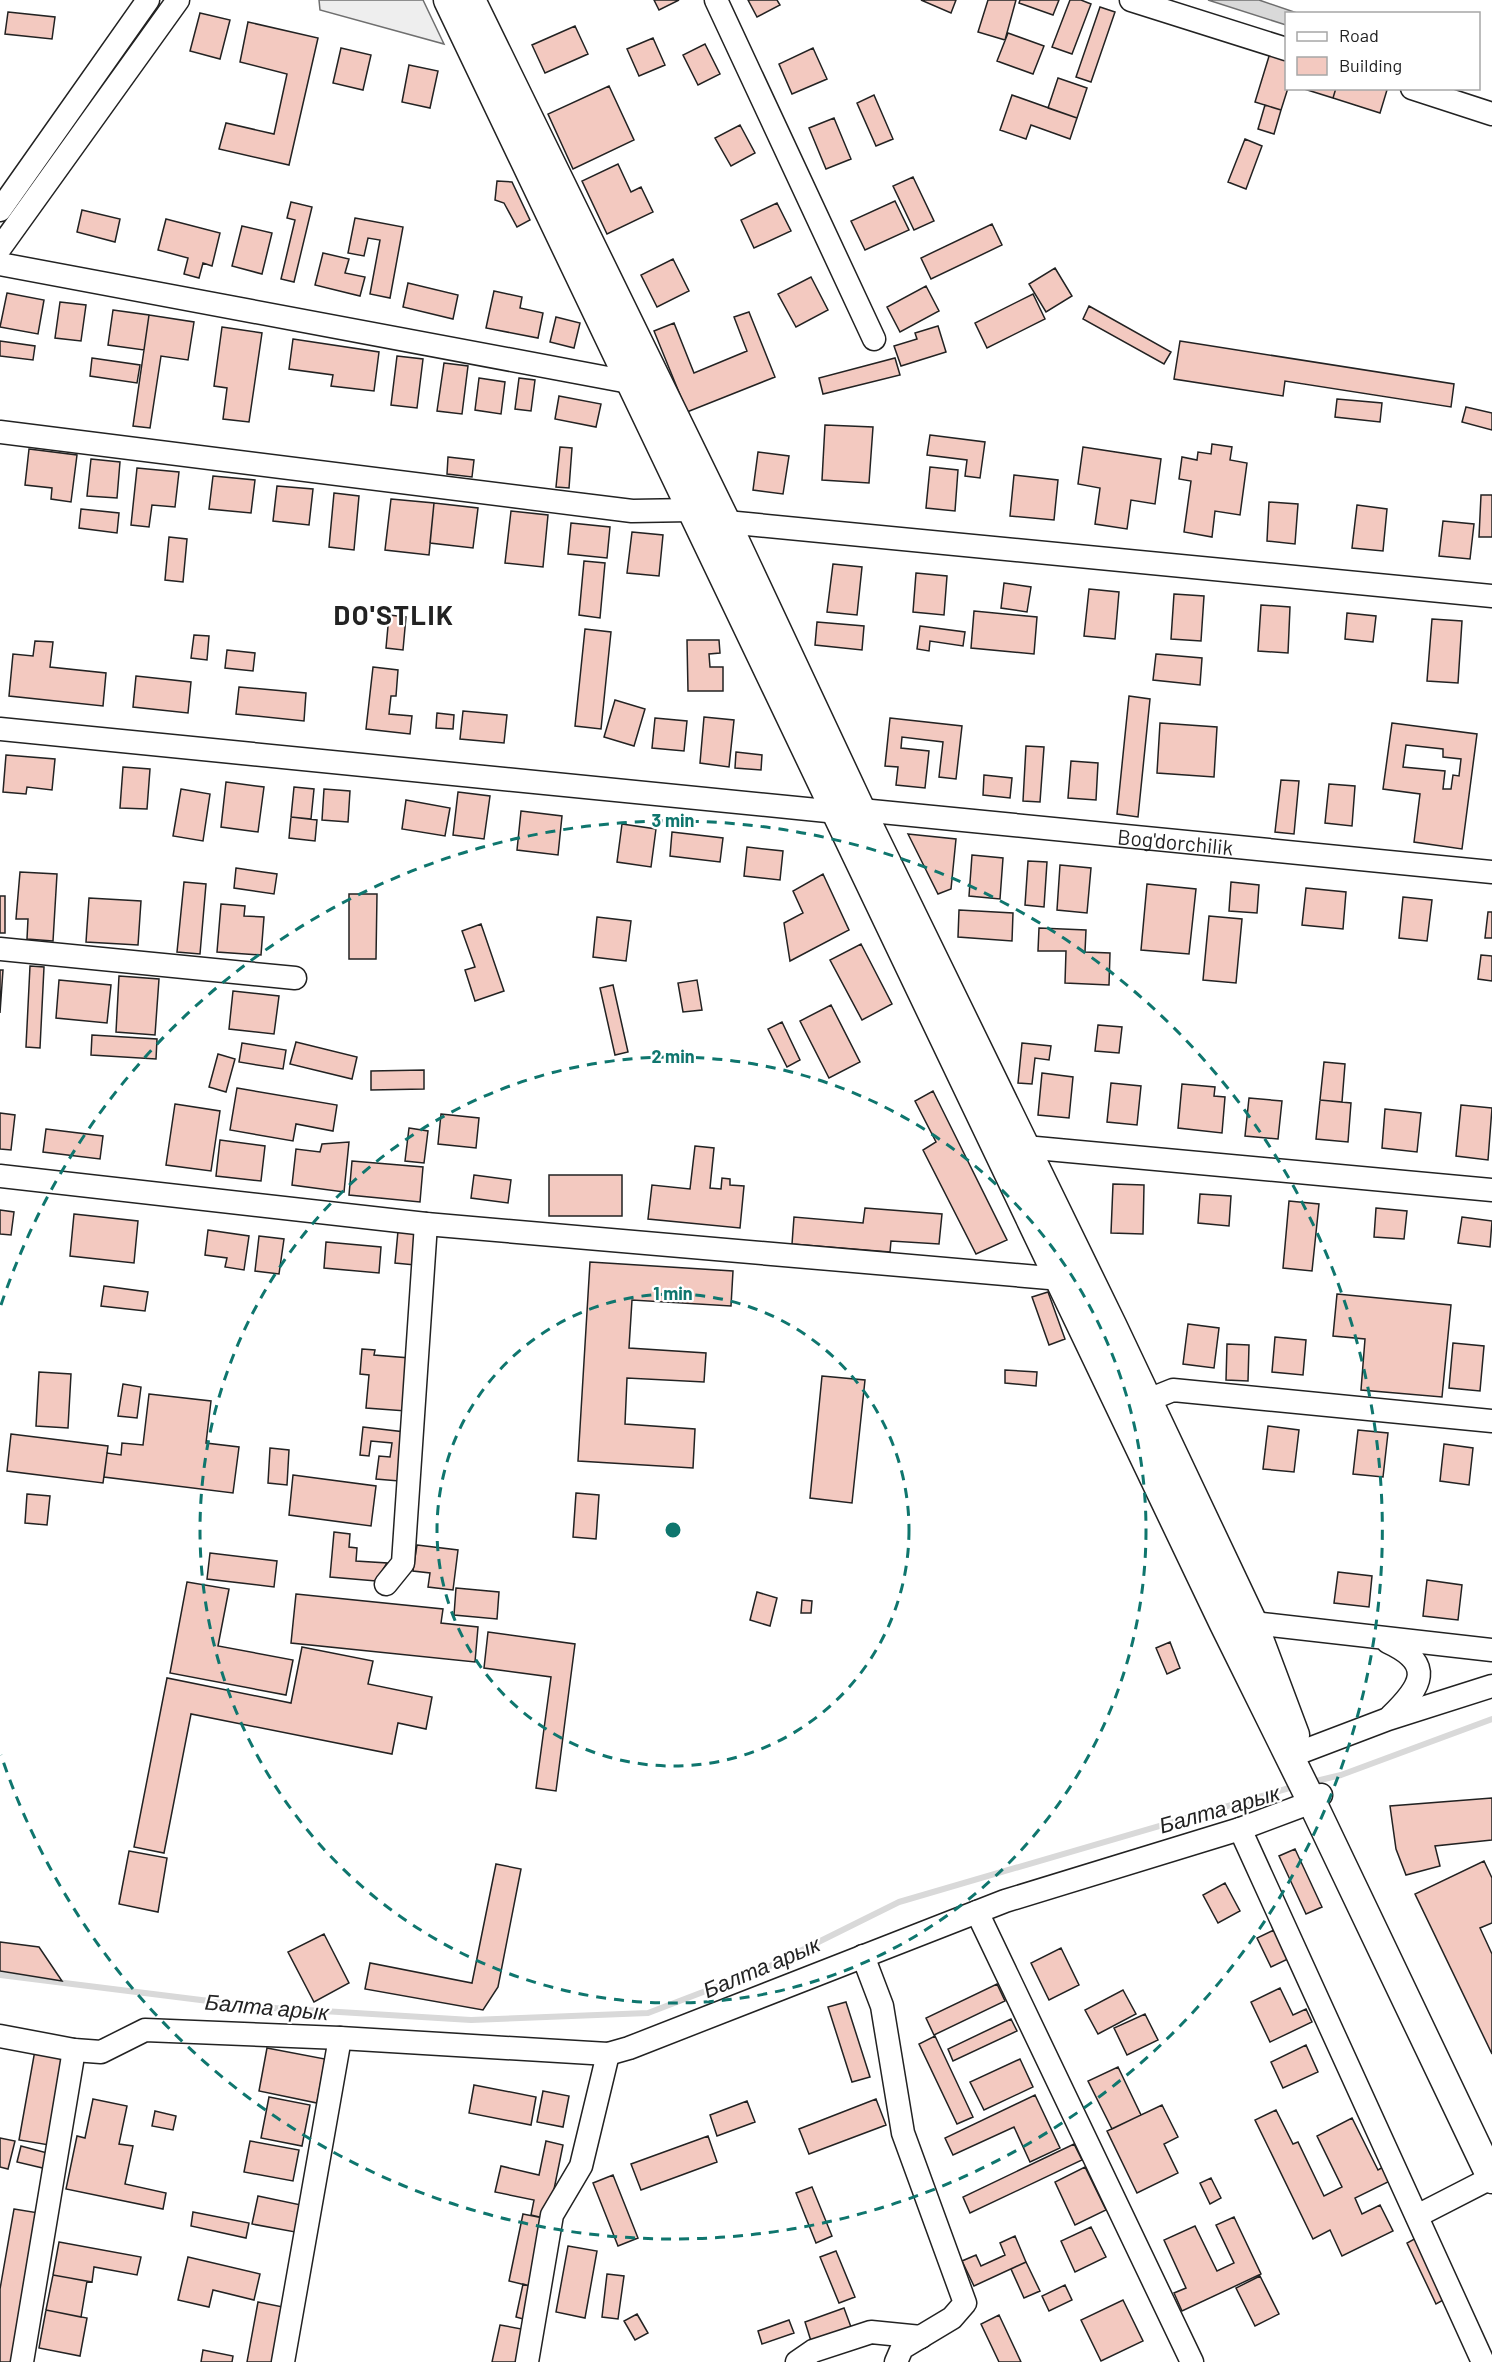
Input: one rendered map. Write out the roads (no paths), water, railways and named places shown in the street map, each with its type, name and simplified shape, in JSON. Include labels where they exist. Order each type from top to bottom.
[{"type":"main road","points":[[448,0],[691,510],[1025,1147],[1148,1400],[1253,1623],[1298,1761]]},
{"type":"main road","points":[[471,0],[726,522],[849,811],[1061,1279],[1224,1624],[1317,1798],[1492,2149]]},
{"type":"main road","points":[[1317,1798],[1492,2179]]},
{"type":"street","points":[[0,209],[148,0]]},
{"type":"street","points":[[0,248],[178,0]]},
{"type":"street","points":[[716,0],[874,339]]},
{"type":"street","points":[[1131,0],[1285,48]]},
{"type":"street","points":[[1418,90],[1492,114]]},
{"type":"street","points":[[0,264],[629,382]]},
{"type":"street","points":[[0,432],[632,511],[691,510]]},
{"type":"street","points":[[726,522],[1492,596]]},
{"type":"street","name":"Bog'dorchilik","points":[[0,729],[1492,872]]},
{"type":"street","points":[[0,949],[294,978]]},
{"type":"street","points":[[1025,1147],[1492,1190]]},
{"type":"street","points":[[0,1176],[426,1224],[1061,1279]]},
{"type":"street","points":[[386,1584],[403,1563],[426,1224]]},
{"type":"street","points":[[1148,1400],[1173,1390],[1492,1421]]},
{"type":"street","points":[[1224,1624],[1253,1623],[1492,1650]]},
{"type":"street","points":[[1378,1638],[1406,1651],[1413,1658],[1418,1671],[1417,1685],[1411,1697],[1388,1719]]},
{"type":"street","points":[[1298,1761],[1388,1719],[1492,1686]]},
{"type":"street","points":[[0,2036],[74,2050],[100,2052],[145,2030],[340,2038],[608,2054],[1005,1901],[1239,1829],[1317,1798]]},
{"type":"street","points":[[1239,1829],[1483,2362]]},
{"type":"street","points":[[977,1912],[1192,2362]]},
{"type":"street","points":[[863,1956],[882,2006],[903,2133],[965,2303],[952,2318],[902,2349],[896,2362]]},
{"type":"street","points":[[283,2362],[340,2038]]},
{"type":"street","points":[[22,2362],[74,2050]]},
{"type":"street","points":[[527,2362],[552,2215],[581,2166],[608,2054]]},
{"type":"street","points":[[1417,2216],[1492,2179]]},
{"type":"street","points":[[797,2362],[813,2351],[871,2332],[921,2337]]},
{"type":"waterway","name":"Балта арык","points":[[1312,1782],[1341,1775],[1492,1719]]},
{"type":"waterway","name":"Балта арык","points":[[0,1975],[257,2007],[471,2020],[648,2013],[766,1968],[899,1902],[1296,1786]]},
{"type":"district","name":"DO'STLIK","points":[[394,614]]}]
